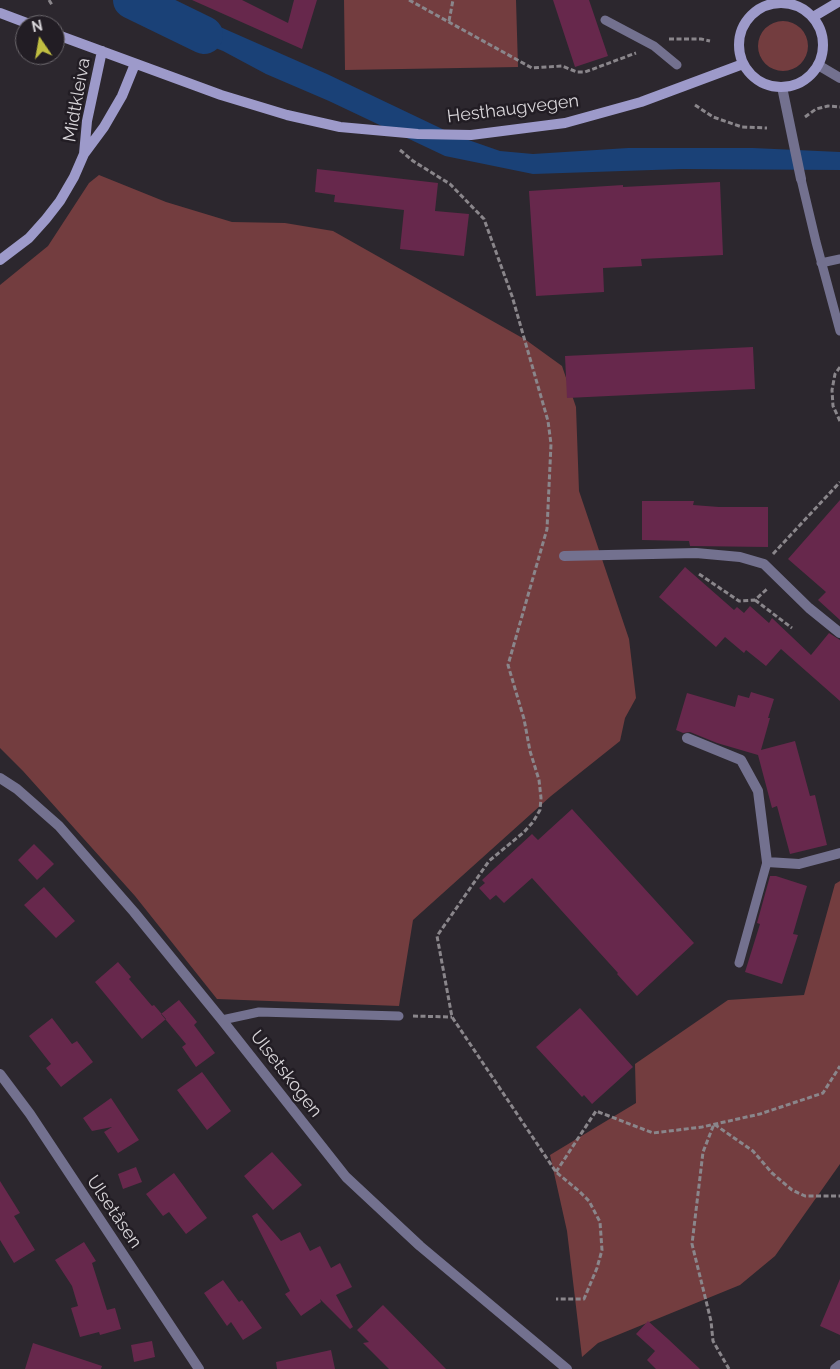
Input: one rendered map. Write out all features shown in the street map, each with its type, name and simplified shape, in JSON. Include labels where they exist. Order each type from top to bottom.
[{"type":"main road","points":[[813,17],[840,1]]},
{"type":"main road","points":[[777,2],[790,3],[802,8],[813,17],[822,32],[822,58],[809,77],[797,84],[782,88],[770,86],[748,72],[743,64],[738,48],[745,22],[753,12],[777,2]]},
{"type":"main road","points":[[0,13],[15,19]]},
{"type":"main road","name":"Hesthaugvegen","points":[[65,38],[221,95],[287,115],[340,127],[384,132],[471,135],[565,123],[640,102],[743,64]]},
{"type":"main road","name":"Midtkleiva","points":[[84,154],[87,121],[102,51]]},
{"type":"main road","name":"Midtkleiva","points":[[0,260],[29,238],[60,201],[84,154],[104,128],[135,64]]},
{"type":"street","points":[[818,65],[840,78]]},
{"type":"street","points":[[782,88],[802,179]]},
{"type":"street","points":[[564,556],[696,553],[740,557],[764,564],[809,608],[840,633]]},
{"type":"street","points":[[687,738],[741,760],[758,791],[767,862],[798,864],[840,853]]},
{"type":"street","name":"Ulsetskogen","points":[[0,778],[17,789],[59,826],[134,912],[346,1177],[420,1246],[568,1369]]},
{"type":"street","name":"Ulsetåsen","points":[[0,1074],[30,1114],[199,1369]]},
{"type":"street","points":[[835,1369],[840,1365]]},
{"type":"lane","points":[[605,20],[654,46],[677,65]]},
{"type":"lane","points":[[802,179],[840,331]]},
{"type":"lane","points":[[822,263],[840,259]]},
{"type":"lane","points":[[738,963],[767,862]]},
{"type":"lane","points":[[222,1020],[259,1012],[399,1016]]},
{"type":"path","points":[[49,0],[52,5]]},
{"type":"path","points":[[408,0],[532,68],[562,66],[577,72],[585,72],[671,38],[710,41]]},
{"type":"path","points":[[448,22],[453,0]]},
{"type":"path","points":[[695,105],[713,117],[742,127],[767,128]]},
{"type":"path","points":[[805,117],[816,109],[828,106],[840,107]]},
{"type":"path","points":[[400,150],[413,161],[450,184],[484,219],[512,296],[548,421],[551,444],[547,529],[508,665],[539,780],[540,810],[524,832],[489,861],[437,936],[452,1017],[556,1172],[589,1201],[600,1222],[602,1250],[584,1300],[556,1299]]},
{"type":"path","points":[[840,367],[835,374],[832,390],[834,406],[840,421]]},
{"type":"path","points":[[764,564],[840,482]]},
{"type":"path","points":[[699,574],[739,601],[755,600],[778,578]]},
{"type":"path","points":[[755,600],[792,628]]},
{"type":"path","points":[[399,1016],[452,1017]]},
{"type":"path","points":[[556,1172],[596,1111],[653,1133],[714,1124],[760,1114],[823,1093],[840,1066]]},
{"type":"path","points":[[714,1124],[753,1151],[772,1173],[792,1190],[805,1196],[840,1196]]},
{"type":"path","points":[[714,1124],[703,1152],[692,1244],[711,1321],[713,1341],[728,1369]]},
{"type":"shaded area","points":[[344,0],[516,0],[518,67],[345,70]]},
{"type":"shaded area","points":[[783,21],[793,23],[801,28],[806,36],[808,46],[806,56],[801,64],[793,69],[783,71],[773,69],[765,64],[760,56],[758,46],[760,36],[765,28],[773,23]]},
{"type":"shaded area","points":[[99,175],[166,202],[232,222],[285,223],[333,231],[526,340],[562,366],[576,407],[579,491],[629,639],[636,698],[625,718],[620,741],[551,796],[413,920],[399,1006],[217,999],[135,896],[0,748],[0,285],[48,246],[89,183]]},
{"type":"shaded area","points":[[840,881],[840,1164],[775,1256],[740,1285],[598,1343],[582,1357],[567,1231],[550,1155],[636,1103],[635,1064],[728,1000],[804,995],[835,884]]},
{"type":"water","points":[[168,4],[327,74],[457,136],[500,151],[533,154],[628,148],[753,148],[840,152],[840,170],[682,169],[533,174],[445,156],[329,101],[266,74],[223,51],[147,21]]},
{"type":"building","points":[[192,0],[242,0],[288,23],[294,0],[317,0],[302,49]]},
{"type":"building","points":[[553,0],[589,0],[608,56],[575,67]]},
{"type":"building","points":[[317,169],[438,183],[435,211],[469,214],[464,256],[400,249],[404,210],[334,202],[335,195],[315,192]]},
{"type":"building","points":[[720,182],[723,255],[641,259],[642,266],[603,268],[604,292],[536,296],[529,191],[623,185],[623,187]]},
{"type":"building","points":[[753,347],[755,389],[567,398],[565,356]]},
{"type":"building","points":[[840,500],[840,620],[818,600],[826,592],[788,559]]},
{"type":"building","points":[[642,501],[694,501],[693,505],[768,507],[768,547],[690,546],[689,541],[642,540]]},
{"type":"building","points":[[685,567],[734,610],[737,607],[744,613],[750,606],[769,623],[772,618],[811,655],[829,633],[840,640],[840,701],[781,649],[766,666],[746,650],[744,653],[725,637],[716,647],[659,597]]},
{"type":"building","points":[[751,692],[774,699],[761,750],[795,741],[810,796],[815,795],[827,845],[790,854],[777,806],[772,808],[758,755],[717,743],[690,732],[683,733],[676,730],[687,693],[735,707],[738,695],[749,698]]},
{"type":"building","points":[[572,809],[694,943],[637,996],[532,878],[504,903],[496,895],[490,900],[479,888],[485,883],[482,880],[532,834],[538,840]]},
{"type":"building","points":[[34,844],[54,864],[37,880],[18,860]]},
{"type":"building","points":[[770,876],[776,876],[807,886],[793,934],[798,935],[782,984],[745,972],[760,924],[757,923]]},
{"type":"building","points":[[44,887],[75,921],[56,938],[24,905]]},
{"type":"building","points":[[118,962],[131,977],[129,979],[166,1019],[142,1039],[95,982]]},
{"type":"building","points":[[179,1000],[197,1022],[194,1025],[215,1053],[196,1067],[182,1047],[186,1044],[161,1014]]},
{"type":"building","points":[[580,1008],[633,1067],[592,1104],[584,1095],[582,1097],[536,1047]]},
{"type":"building","points":[[52,1018],[72,1044],[77,1041],[93,1062],[61,1087],[46,1068],[51,1064],[29,1036]]},
{"type":"building","points":[[202,1072],[231,1111],[207,1130],[177,1090]]},
{"type":"building","points":[[111,1098],[139,1140],[118,1153],[104,1132],[112,1127],[92,1131],[83,1118]]},
{"type":"building","points":[[272,1152],[302,1185],[273,1210],[244,1176]]},
{"type":"building","points":[[136,1167],[142,1182],[123,1189],[118,1174]]},
{"type":"building","points":[[174,1173],[207,1218],[186,1234],[169,1212],[163,1216],[146,1194]]},
{"type":"building","points":[[0,1181],[20,1213],[14,1216],[35,1250],[14,1263],[0,1240]]},
{"type":"building","points":[[257,1213],[281,1241],[300,1232],[310,1251],[320,1246],[331,1268],[340,1263],[352,1287],[336,1295],[353,1327],[350,1329],[320,1299],[321,1302],[301,1316],[285,1294],[290,1291],[252,1216]]},
{"type":"building","points":[[84,1242],[96,1261],[92,1263],[107,1310],[115,1308],[121,1329],[100,1335],[99,1332],[80,1337],[71,1308],[78,1306],[72,1286],[55,1260]]},
{"type":"building","points":[[840,1279],[840,1335],[820,1326]]},
{"type":"building","points":[[223,1280],[239,1302],[242,1300],[262,1328],[243,1340],[231,1322],[227,1326],[204,1293]]},
{"type":"building","points":[[383,1305],[446,1369],[389,1369],[363,1343],[369,1342],[357,1330]]},
{"type":"building","points":[[648,1321],[700,1369],[656,1369],[647,1360],[655,1351],[636,1334]]},
{"type":"building","points":[[152,1341],[155,1357],[134,1362],[131,1345]]},
{"type":"building","points":[[33,1343],[102,1366],[101,1369],[25,1369]]},
{"type":"building","points":[[331,1350],[335,1369],[277,1369],[276,1362]]},
{"type":"waterway","points":[[132,0],[204,35]]}]
